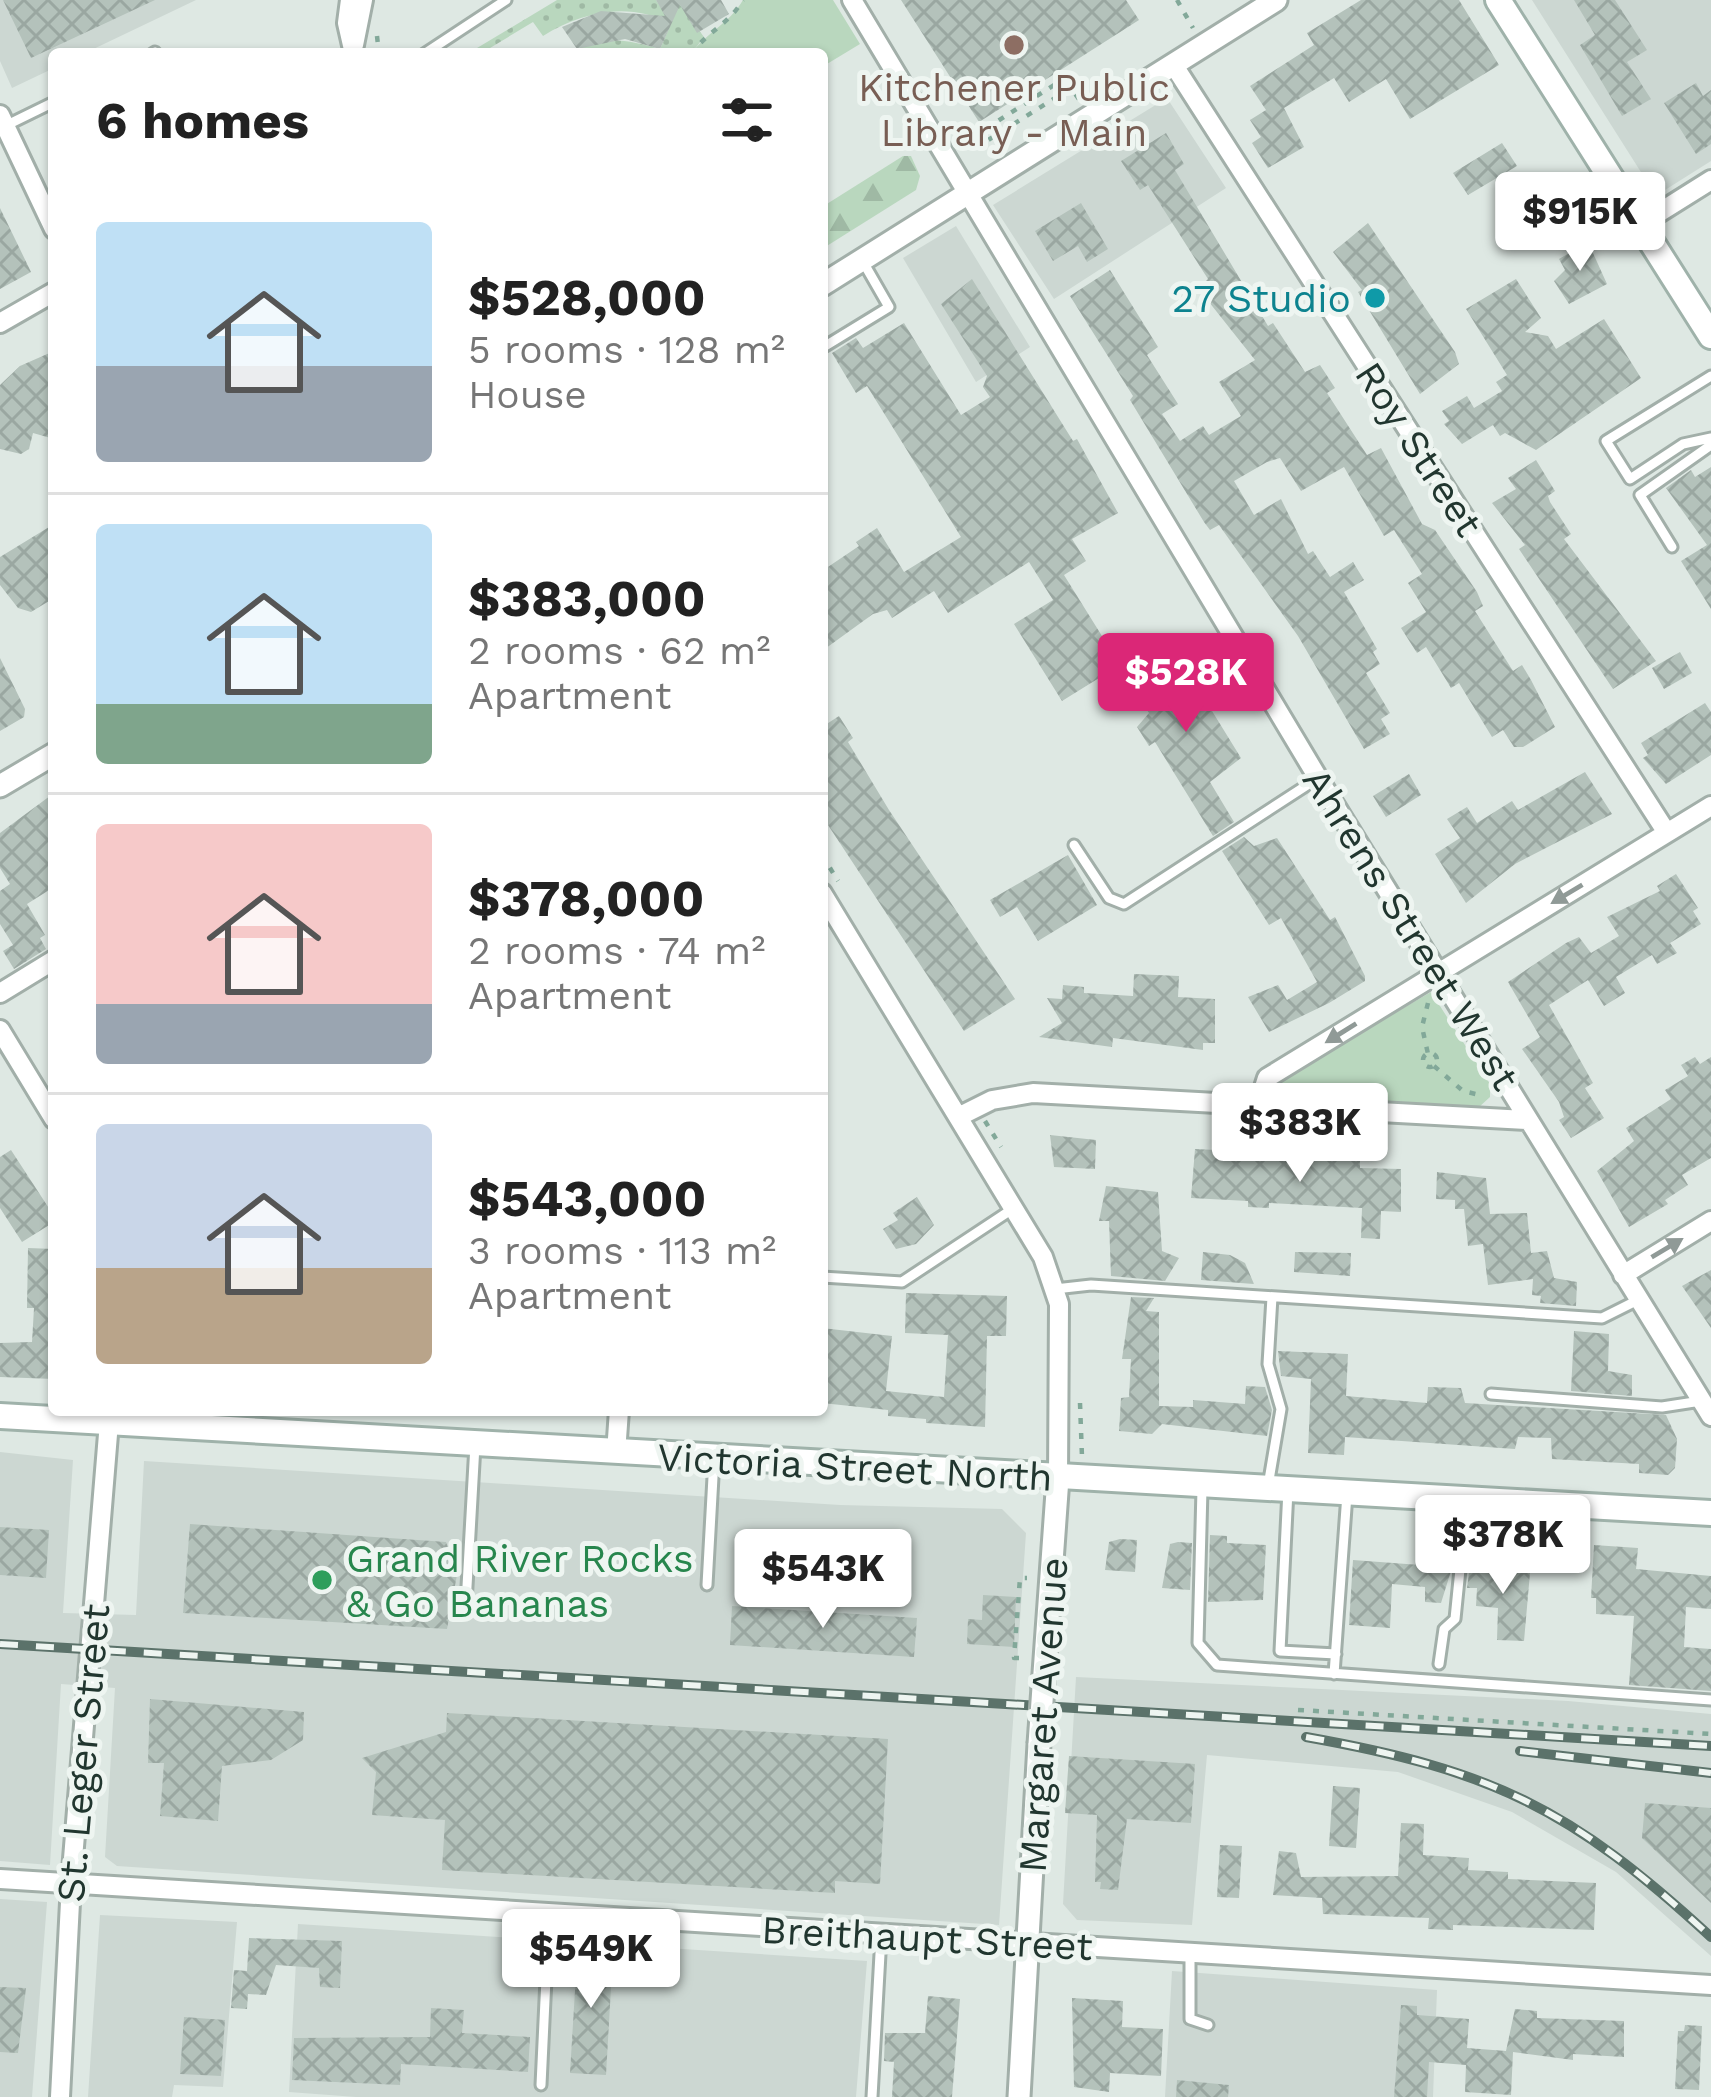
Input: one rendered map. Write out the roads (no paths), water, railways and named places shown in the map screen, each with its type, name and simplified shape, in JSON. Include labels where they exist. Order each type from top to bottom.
[{"type":"main road","points":[[1498,0],[1711,336]]},
{"type":"main road","name":"Victoria Street North","points":[[0,1416],[110,1416],[715,1459],[1711,1513]]},
{"type":"street","points":[[350,0],[347,22],[353,48]]},
{"type":"street","points":[[355,48],[363,0]]},
{"type":"street","name":"Ahrens Street West","points":[[852,0],[1318,778],[1706,1408]]},
{"type":"street","points":[[828,281],[1276,0]]},
{"type":"street","name":"Roy Street","points":[[1173,64],[1666,833]]},
{"type":"street","points":[[3,121],[48,216]]},
{"type":"street","points":[[1641,224],[1711,180]]},
{"type":"street","points":[[0,323],[48,295]]},
{"type":"street","points":[[0,786],[48,758]]},
{"type":"street","points":[[1259,1103],[1267,1078],[1711,806]]},
{"type":"street","name":"Margaret Avenue","points":[[828,903],[1014,1208],[1055,1289],[1058,1478],[1019,2097]]},
{"type":"street","points":[[0,993],[48,964]]},
{"type":"street","points":[[0,1030],[48,1109]]},
{"type":"street","points":[[958,1118],[992,1100],[1034,1093],[1527,1120]]},
{"type":"street","points":[[1623,1275],[1711,1221]]},
{"type":"street","name":"St. Leger Street","points":[[60,2097],[71,1883],[110,1416]]},
{"type":"street","points":[[616,1453],[619,1416]]},
{"type":"street","name":"Breithaupt Street","points":[[0,1879],[1711,1985]]},
{"type":"lane","points":[[433,48],[501,2]]},
{"type":"lane","points":[[3,121],[48,104]]},
{"type":"lane","points":[[828,344],[889,307],[862,260]]},
{"type":"lane","points":[[1711,376],[1606,441],[1630,479],[1683,444],[1711,441]]},
{"type":"lane","points":[[1672,547],[1640,495],[1711,441]]},
{"type":"lane","points":[[1074,845],[1109,898],[1124,904],[1318,778]]},
{"type":"lane","points":[[828,1277],[902,1282],[1014,1208]]},
{"type":"lane","points":[[1055,1289],[1091,1285],[1602,1318],[1638,1300]]},
{"type":"lane","points":[[1272,1297],[1268,1364],[1281,1409],[1280,1651],[1336,1654]]},
{"type":"lane","points":[[1491,1394],[1706,1408]]},
{"type":"lane","points":[[466,1604],[475,1444]]},
{"type":"lane","points":[[707,1585],[715,1459]]},
{"type":"lane","points":[[1202,1486],[1198,1643],[1217,1665],[1711,1700]]},
{"type":"lane","points":[[1334,1674],[1347,1493]]},
{"type":"lane","points":[[1439,1664],[1444,1629],[1455,1618],[1468,1500]]},
{"type":"lane","points":[[1463,1538],[1516,1541],[1519,1503]]},
{"type":"lane","points":[[542,2085],[549,1915]]},
{"type":"lane","points":[[872,2097],[881,1936]]},
{"type":"lane","points":[[1190,1954],[1190,2019],[1208,2026]]},
{"type":"railway","points":[[0,1644],[1711,1746]]},
{"type":"railway","points":[[1306,1737],[1428,1764],[1526,1801],[1615,1856],[1711,1937]]},
{"type":"railway","points":[[1520,1751],[1711,1773]]},
{"type":"place","name":"Kitchener Public Library - Main","points":[[1014,45]]},
{"type":"place","name":"27 Studio","points":[[1375,298]]},
{"type":"place","name":"Grand River Rocks & Go Bananas","points":[[322,1580]]}]
